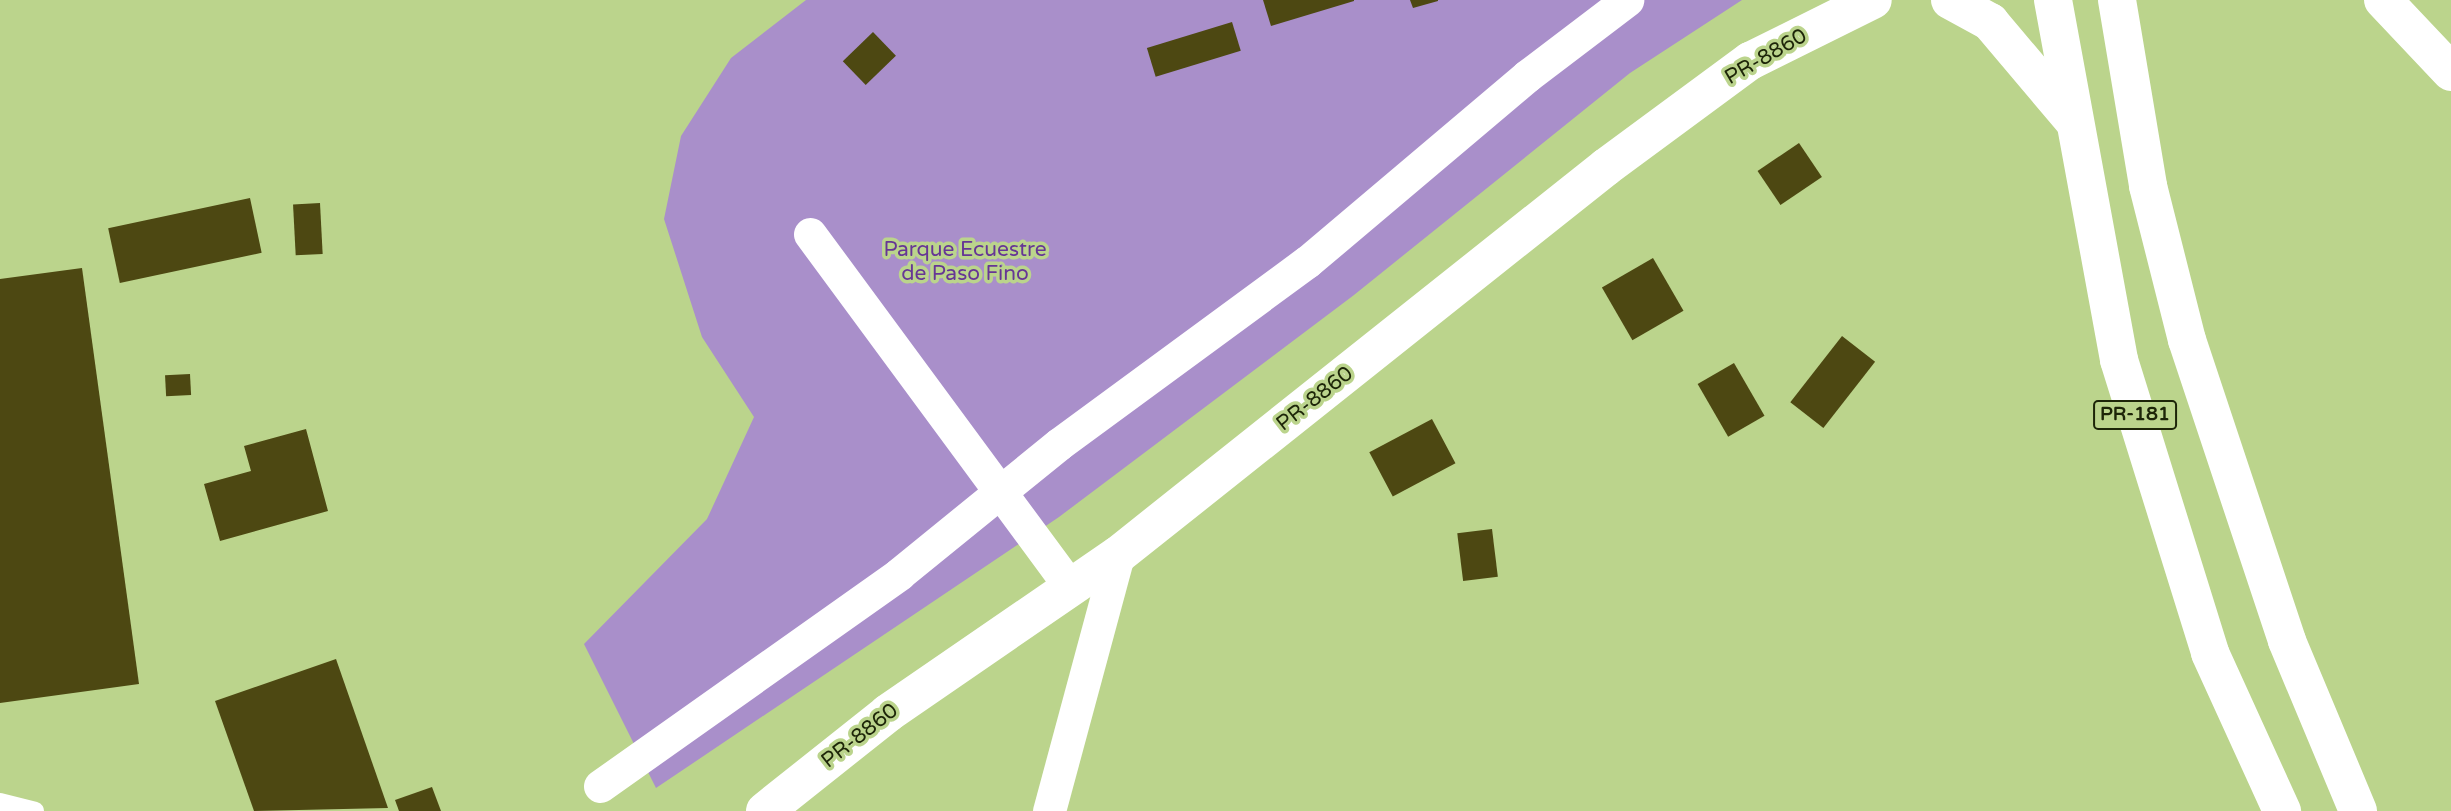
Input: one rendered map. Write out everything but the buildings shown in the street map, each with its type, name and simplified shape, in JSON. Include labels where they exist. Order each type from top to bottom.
[{"type":"main road","name":"PR-8860","points":[[765,811],[888,713],[1118,555],[1606,167],[1738,69],[1873,0]]},
{"type":"main road","points":[[1950,0],[1990,22],[2073,121]]},
{"type":"main road","name":"PR-181","points":[[2053,0],[2073,121],[2119,360],[2159,500],[2210,653],[2282,811]]},
{"type":"main road","name":"PR-181","points":[[2117,0],[2148,186],[2187,340],[2287,641],[2358,811]]},
{"type":"main road","points":[[2124,42],[2140,0]]},
{"type":"main road","points":[[2383,0],[2451,72]]},
{"type":"street","points":[[600,786],[1002,495],[1059,444],[1307,262],[1516,84],[1627,0]]},
{"type":"street","points":[[810,234],[1071,588]]},
{"type":"street","points":[[1049,811],[1118,555]]},
{"type":"lane","points":[[0,802],[35,811]]},
{"type":"green space","name":"Parque Ecuestre de Paso Fino","points":[[806,0],[1742,0],[1630,73],[1354,295],[1059,517],[656,788],[584,644],[707,519],[754,417],[702,337],[664,219],[681,136],[731,58]]}]
